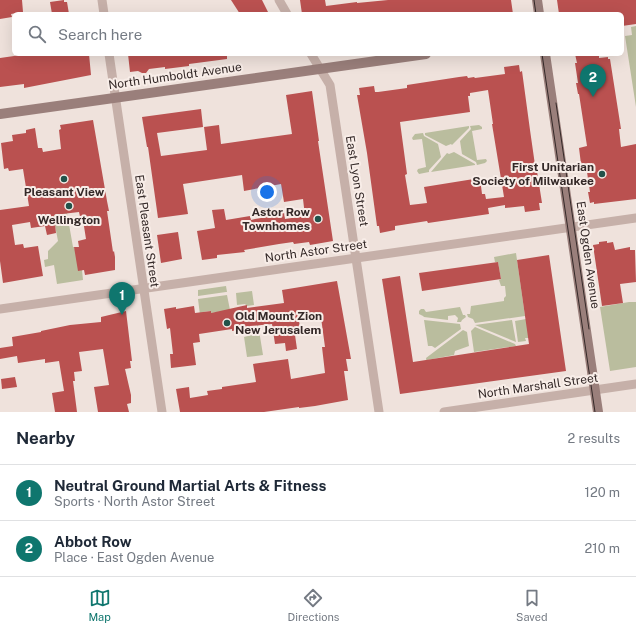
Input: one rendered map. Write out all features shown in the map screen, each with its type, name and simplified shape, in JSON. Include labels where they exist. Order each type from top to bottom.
[{"type":"street","points":[[102,0],[104,12]]},
{"type":"street","points":[[279,0],[286,12]]},
{"type":"street","points":[[537,0],[539,12]]},
{"type":"street","name":"East Pleasant Street","points":[[109,56],[162,412]]},
{"type":"street","name":"East Lyon Street","points":[[312,56],[330,85],[379,412]]},
{"type":"street","name":"North Humboldt Avenue","points":[[0,114],[412,56]]},
{"type":"street","name":"East Ogden Avenue","points":[[545,56],[598,412]]},
{"type":"street","name":"North Astor Street","points":[[0,309],[636,218]]},
{"type":"street","name":"North Marshall Street","points":[[444,412],[636,384]]},
{"type":"green space","points":[[636,26],[636,107],[625,36],[632,35],[631,27]]},
{"type":"green space","points":[[479,125],[482,129],[472,131],[477,160],[486,159],[487,161],[477,165],[476,162],[462,154],[460,141],[471,129],[470,126]]},
{"type":"green space","points":[[469,126],[469,128],[452,145],[446,146],[425,135],[425,133]]},
{"type":"green space","points":[[423,133],[424,136],[438,144],[441,157],[429,170],[429,172],[419,174],[417,171],[418,169],[426,167],[422,139],[413,140],[412,138],[415,134]]},
{"type":"green space","points":[[454,152],[475,165],[431,172],[447,153],[449,154]]},
{"type":"green space","points":[[67,213],[73,247],[82,270],[83,280],[57,284],[54,265],[45,267],[44,260],[48,259],[48,251],[58,241],[53,215]]},
{"type":"green space","points":[[516,253],[525,316],[475,323],[473,319],[468,317],[467,314],[470,314],[471,306],[504,301],[506,296],[505,286],[501,286],[499,280],[501,279],[498,262],[495,262],[494,257]]},
{"type":"green space","points":[[226,286],[227,292],[198,296],[198,290]]},
{"type":"green space","points":[[252,291],[254,305],[237,305],[236,293]]},
{"type":"green space","points":[[227,295],[230,310],[211,313],[210,311],[203,312],[200,315],[198,299]]},
{"type":"green space","points":[[636,302],[636,367],[610,371],[600,307]]},
{"type":"green space","points":[[460,307],[463,315],[466,317],[461,322],[457,322],[458,318],[455,315],[448,316],[448,320],[424,317],[419,314],[421,309],[424,309],[426,312]]},
{"type":"green space","points":[[526,319],[529,338],[525,338],[526,341],[518,342],[515,321]]},
{"type":"green space","points":[[424,320],[460,324],[461,329],[435,348],[428,346]]},
{"type":"green space","points":[[512,320],[516,342],[475,325]]},
{"type":"green space","points":[[258,324],[263,355],[247,357],[244,337],[252,335]]},
{"type":"green space","points":[[475,327],[515,344],[516,346],[474,352],[471,331]]},
{"type":"green space","points":[[463,330],[467,332],[469,346],[455,351],[454,355],[427,360],[428,368],[426,358]]},
{"type":"building","points":[[0,0],[22,0],[23,12],[12,12],[12,17],[0,19]]},
{"type":"building","points":[[64,0],[64,2],[67,2],[69,12],[52,12],[50,2]]},
{"type":"building","points":[[231,0],[262,0],[268,12],[239,12]]},
{"type":"building","points":[[300,0],[325,0],[326,6],[388,0],[511,0],[513,12],[302,12]]},
{"type":"building","points":[[557,0],[636,0],[636,24],[624,26],[624,12],[559,12]]},
{"type":"building","points":[[14,56],[89,56],[91,75],[24,88],[24,84],[0,87],[0,58]]},
{"type":"building","points":[[128,56],[227,56],[227,59],[189,64],[189,66],[149,69],[146,73],[138,71],[130,72]]},
{"type":"building","points":[[575,56],[599,56],[599,58],[608,57],[608,59],[610,59],[621,129],[619,129],[621,147],[636,144],[636,199],[594,204],[594,202],[590,203],[587,172],[582,172],[579,148],[587,146],[576,83],[578,83],[575,63],[577,63]]},
{"type":"building","points":[[519,65],[520,72],[522,71],[535,165],[542,203],[539,203],[540,210],[525,212],[524,206],[505,208],[505,205],[488,208],[489,214],[428,223],[427,221],[395,226],[395,230],[380,233],[379,226],[377,226],[357,95],[360,95],[359,88],[374,86],[375,92],[378,92],[407,88],[407,85],[459,77],[467,76],[468,78],[475,78],[505,74],[504,67]],"holes":[[[488,90],[504,197],[486,199],[485,194],[482,194],[480,178],[424,187],[427,203],[410,205],[405,175],[407,174],[400,122],[470,112],[468,96],[470,96],[470,93]]]},
{"type":"building","points":[[312,91],[333,241],[310,245],[309,242],[279,244],[244,250],[245,252],[217,255],[217,258],[202,260],[197,231],[215,228],[212,210],[224,209],[226,220],[250,216],[251,220],[273,216],[273,213],[284,212],[285,219],[305,216],[303,199],[284,202],[281,184],[244,191],[242,175],[183,184],[188,214],[158,218],[148,147],[142,117],[201,109],[203,127],[157,133],[161,156],[207,150],[204,127],[219,125],[221,144],[292,134],[286,95]]},
{"type":"building","points":[[93,120],[109,211],[107,211],[115,257],[115,270],[85,275],[84,270],[78,271],[74,247],[79,247],[78,241],[86,239],[83,220],[81,221],[79,212],[54,215],[56,233],[47,235],[45,226],[31,228],[30,222],[12,225],[15,245],[23,244],[24,248],[38,246],[43,276],[3,283],[0,261],[0,210],[29,206],[23,169],[9,171],[8,168],[4,169],[1,143],[13,141],[12,135],[26,133],[26,130],[35,128],[38,148],[42,148],[43,152],[61,149],[59,130],[61,129],[60,125]]},
{"type":"building","points":[[178,232],[182,259],[161,263],[157,235]]},
{"type":"building","points":[[607,241],[607,243],[613,242],[615,250],[630,247],[630,250],[635,250],[636,282],[620,284],[623,303],[602,306],[593,245],[599,244],[599,242]]},
{"type":"building","points":[[549,255],[566,371],[400,394],[382,279],[400,276],[413,362],[529,344],[517,260]]},
{"type":"building","points":[[498,262],[501,279],[422,291],[419,273]]},
{"type":"building","points":[[337,281],[351,359],[346,359],[348,371],[344,371],[348,400],[315,406],[264,412],[180,412],[176,389],[189,387],[190,398],[208,395],[207,391],[222,389],[222,387],[256,382],[253,364],[288,359],[291,379],[325,373],[322,347],[325,347],[321,317],[299,321],[300,327],[294,328],[297,349],[286,351],[285,343],[275,344],[272,324],[250,326],[250,328],[232,331],[232,329],[199,334],[200,342],[193,343],[196,365],[171,368],[170,354],[173,354],[170,328],[167,329],[164,309],[194,306],[195,313],[211,311],[211,313],[247,305],[247,308],[284,303],[282,290]]},
{"type":"building","points":[[126,311],[132,361],[130,361],[131,368],[125,369],[131,395],[131,403],[127,404],[129,412],[98,412],[94,387],[109,385],[103,349],[79,352],[82,371],[74,372],[75,381],[73,381],[77,412],[55,412],[52,393],[64,391],[59,361],[45,363],[45,359],[18,363],[17,356],[0,359],[0,348],[13,346],[12,337],[70,325],[101,322],[101,317]]},
{"type":"building","points":[[15,377],[17,387],[2,389],[1,379]]},
{"type":"tram line","points":[[534,0],[536,12]]},
{"type":"tram line","points":[[542,56],[595,412]]},
{"type":"tram line","points":[[556,103],[589,329]]},
{"type":"place","name":"Abbot Row","points":[[593,97]]},
{"type":"place","name":"First Unitarian Society of Milwaukee","points":[[602,174]]},
{"type":"place","name":"Pleasant View","points":[[64,179]]},
{"type":"place","name":"Wellington","points":[[69,206]]},
{"type":"place","name":"Astor Row Townhomes","points":[[318,219]]},
{"type":"place","name":"Neutral Ground Martial Arts & Fitness","points":[[122,315]]},
{"type":"place","name":"Old Mount Zion New Jerusalem","points":[[227,323]]}]
